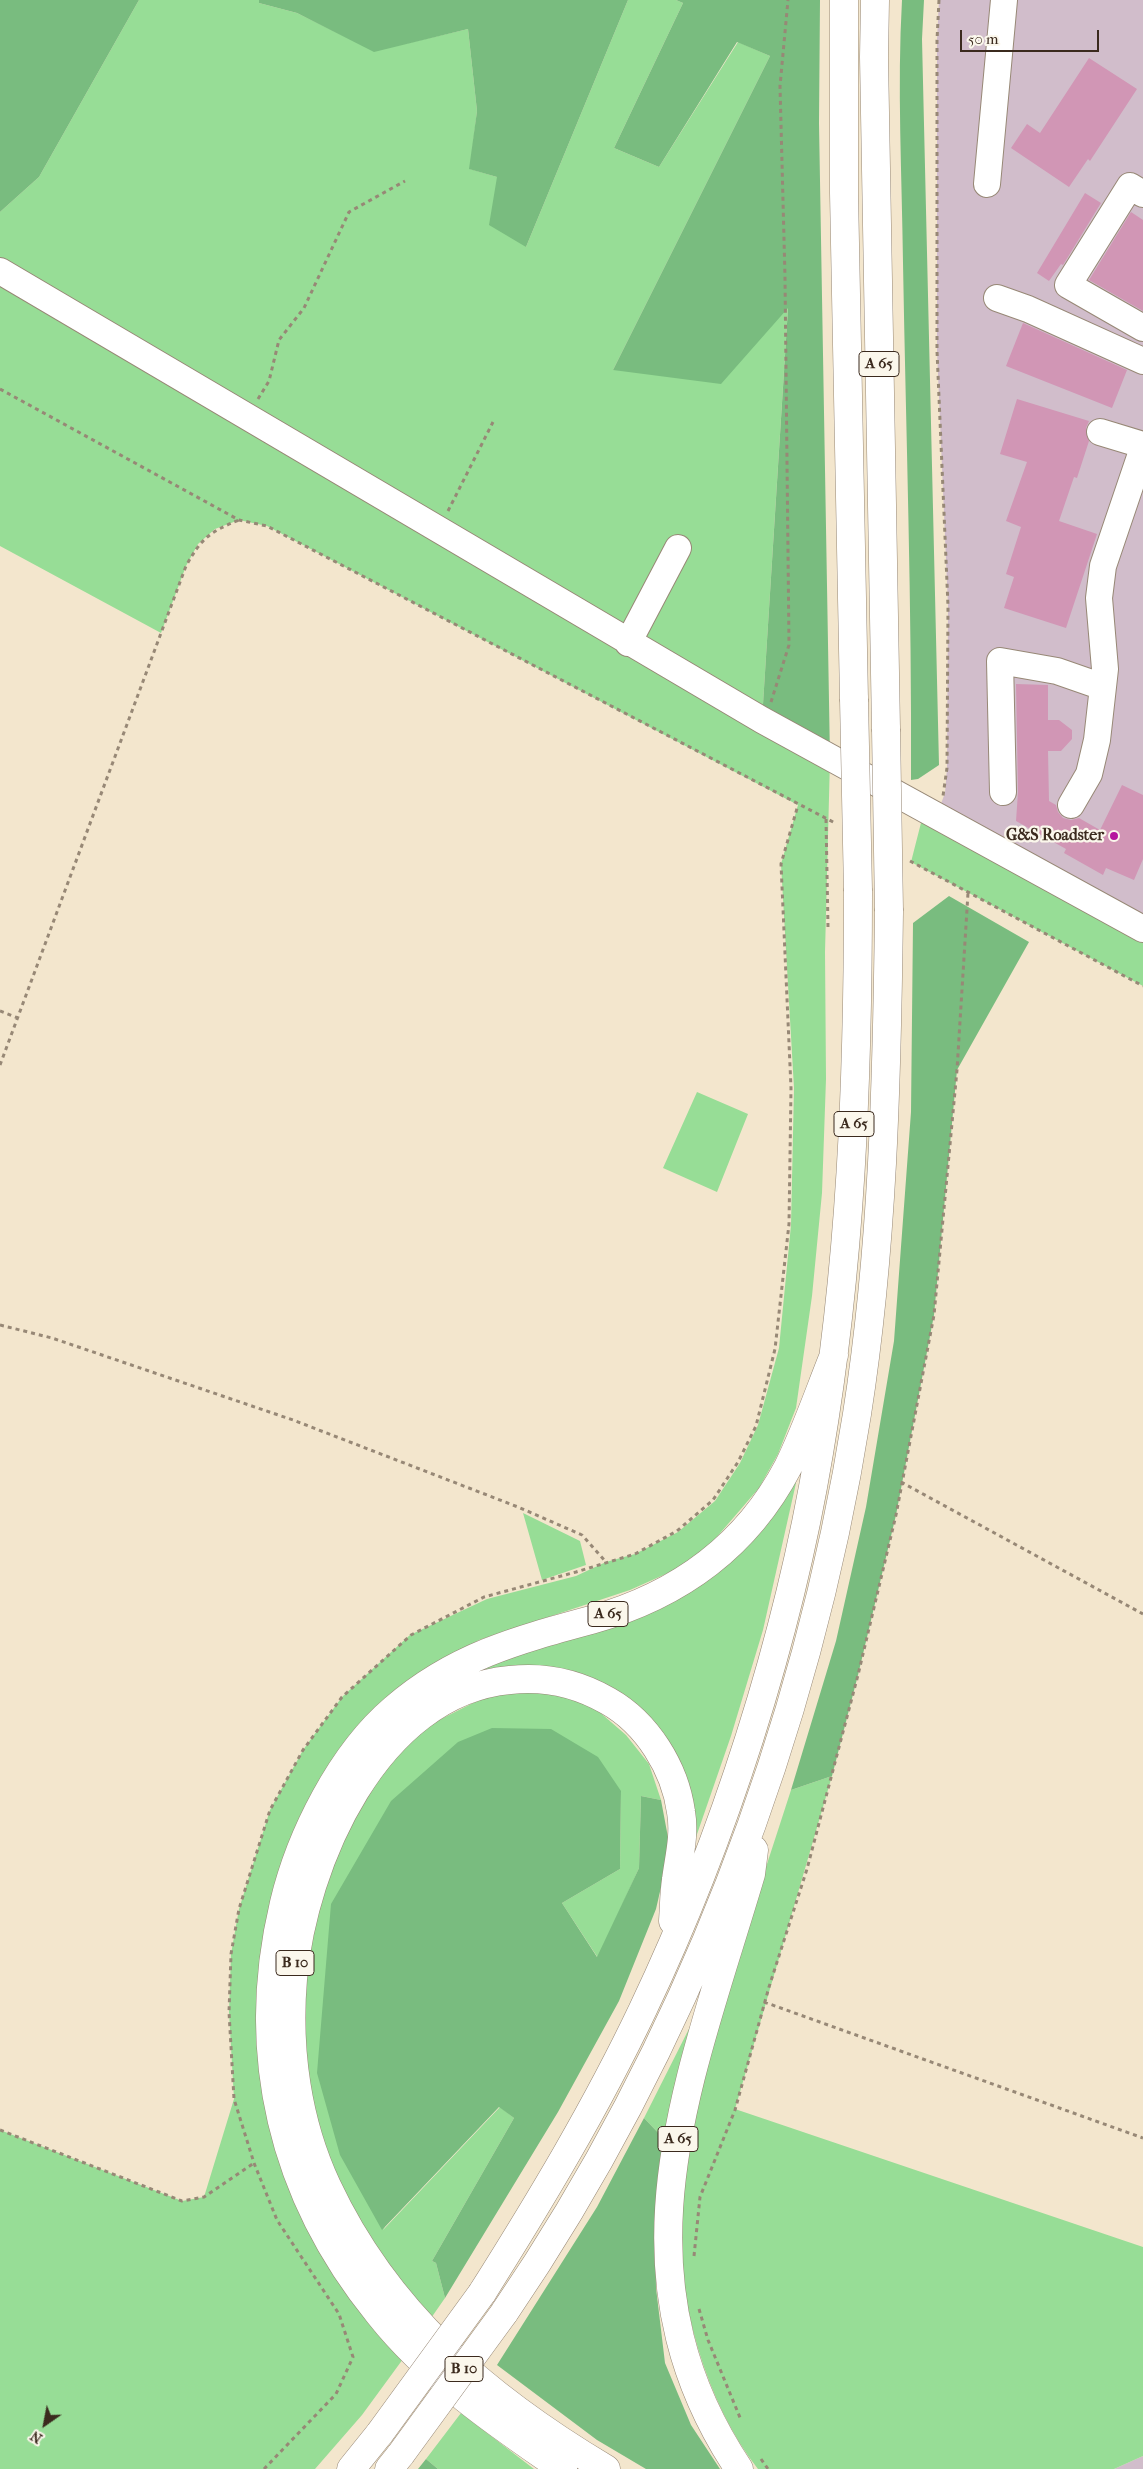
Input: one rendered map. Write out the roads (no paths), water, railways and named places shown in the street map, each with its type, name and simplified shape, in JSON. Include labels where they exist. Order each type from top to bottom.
[{"type":"highway","name":"A 65","points":[[352,2469],[380,2434],[482,2293],[566,2156],[642,2011],[672,1943],[725,1808],[769,1673],[798,1558],[819,1456],[834,1355],[851,1198],[858,1010],[858,892],[844,193],[844,0]]},
{"type":"highway","name":"A 65","points":[[395,2462],[504,2312],[584,2186],[651,2060],[706,1939],[760,1804],[811,1634],[833,1540],[857,1412],[877,1244],[886,1081],[889,911],[874,57],[875,0]]},
{"type":"highway","name":"A 65","points":[[320,1808],[365,1739],[389,1713],[439,1675],[487,1651],[520,1639],[596,1618],[641,1602],[681,1583],[712,1560],[748,1526],[787,1468],[834,1355]]},
{"type":"highway","name":"A 65","points":[[421,1716],[440,1703],[467,1691],[499,1681],[523,1678],[542,1678],[575,1685],[618,1707],[646,1734],[658,1750],[668,1768],[680,1805],[683,1830],[675,1882],[672,1943]]},
{"type":"highway","name":"B 10","points":[[421,1716],[400,1734],[383,1753],[352,1796],[325,1848],[307,1900],[296,1951],[292,2015],[292,2053],[303,2115],[326,2185],[371,2266],[396,2298],[435,2342],[478,2381],[537,2426],[606,2469]]},
{"type":"highway","name":"A 65","points":[[748,2461],[710,2420],[693,2384],[681,2346],[669,2280],[667,2231],[672,2170],[679,2133],[702,2037],[752,1874],[760,1804]]},
{"type":"highway","name":"B 10","points":[[320,1808],[303,1844],[286,1894],[274,1948],[270,1982],[268,2017],[273,2076],[286,2140],[295,2167],[306,2195],[336,2252],[380,2316],[460,2395],[563,2469]]},
{"type":"street","points":[[987,184],[1004,0]]},
{"type":"street","points":[[1143,194],[1130,186],[1068,285],[1143,328]]},
{"type":"street","points":[[0,271],[762,720],[1143,929]]},
{"type":"street","points":[[997,298],[1093,337],[1143,361]]},
{"type":"street","points":[[1071,806],[1089,774],[1097,740],[1105,669],[1099,598],[1103,566],[1143,446],[1100,432]]},
{"type":"street","points":[[628,642],[678,548]]},
{"type":"street","points":[[1003,792],[1000,661],[1057,671],[1103,687]]},
{"type":"place","name":"G&S Roadster","points":[[1114,836]]}]
